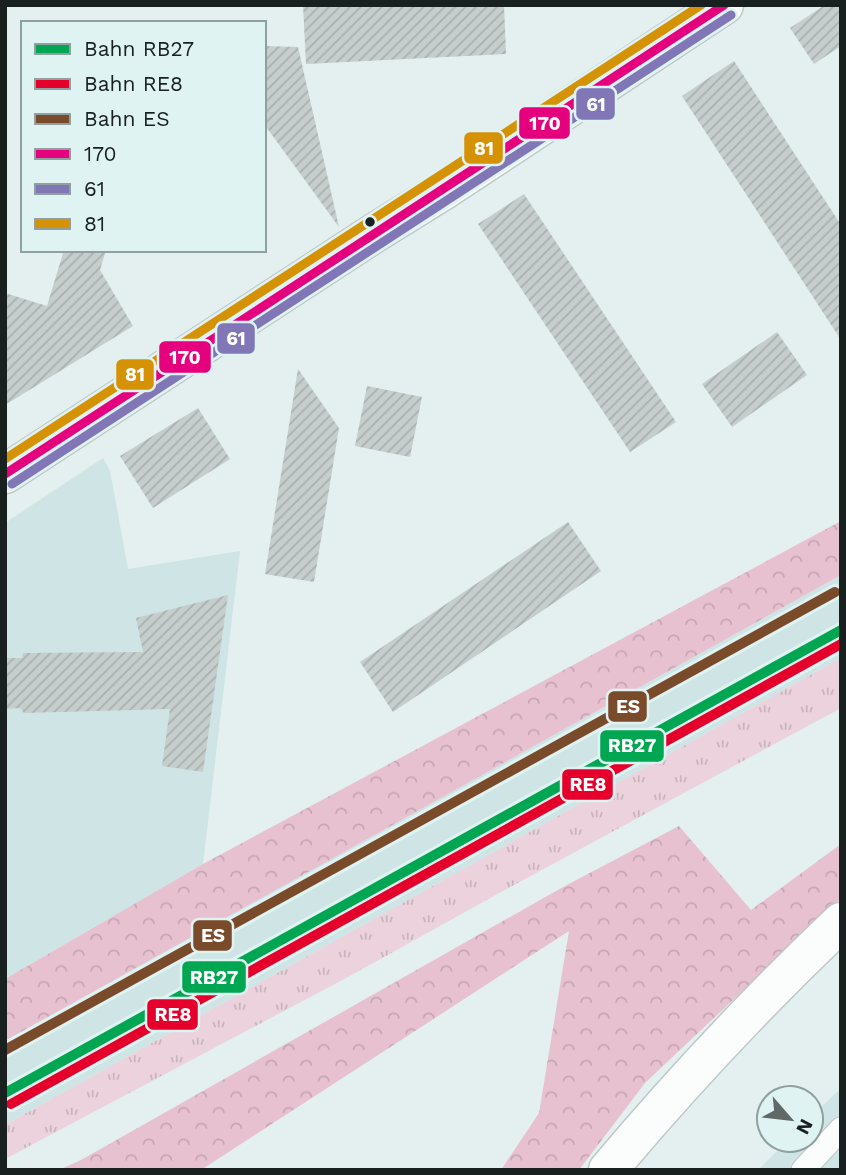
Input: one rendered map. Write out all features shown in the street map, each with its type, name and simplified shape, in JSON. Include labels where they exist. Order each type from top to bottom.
[{"type":"street","points":[[5,474],[724,5]]},
{"type":"street","points":[[608,1170],[731,1032],[841,922]]},
{"type":"lane","points":[[803,1170],[841,1129]]},
{"type":"shaded area","points":[[103,458],[110,471],[128,569],[240,551],[203,864],[5,979],[5,523]]},
{"type":"shaded area","points":[[841,575],[841,658],[5,1125],[5,1041]]},
{"type":"shaded area","points":[[841,1088],[841,1170],[758,1170],[774,1154],[825,1154],[825,1103]]},
{"type":"green space","points":[[841,521],[841,575],[5,1041],[5,979],[203,864]]},
{"type":"green space","points":[[841,658],[841,708],[348,977],[5,1159],[5,1125]]},
{"type":"green space","points":[[679,826],[751,910],[841,844],[841,898],[645,1083],[579,1170],[501,1170],[539,1113],[569,931],[201,1170],[59,1170],[563,887]]},
{"type":"building","points":[[303,5],[504,5],[506,54],[306,64]]},
{"type":"building","points":[[825,5],[841,5],[841,46],[814,64],[790,28]]},
{"type":"building","points":[[266,46],[298,47],[339,227],[266,127]]},
{"type":"building","points":[[734,61],[841,225],[841,340],[682,96]]},
{"type":"building","points":[[524,194],[676,422],[630,452],[478,224]]},
{"type":"building","points":[[63,252],[105,252],[100,270],[133,326],[5,405],[5,293],[47,306]]},
{"type":"building","points":[[777,332],[807,375],[732,427],[702,384]]},
{"type":"building","points":[[298,369],[339,428],[314,582],[265,574]]},
{"type":"building","points":[[367,386],[422,397],[410,457],[355,446]]},
{"type":"building","points":[[198,408],[230,459],[153,508],[120,456]]},
{"type":"building","points":[[568,522],[601,571],[393,712],[360,662]]},
{"type":"building","points":[[228,595],[203,772],[162,766],[170,709],[24,713],[20,708],[5,709],[5,658],[22,658],[23,653],[143,652],[136,618]]},
{"type":"rail line","name":"ES","points":[[5,1050],[835,592]]},
{"type":"rail line","name":"RB27","points":[[5,1093],[841,630]]},
{"type":"rail line","name":"RE8","points":[[11,1104],[841,644]]},
{"type":"transit line","name":"81","points":[[5,459],[701,5]]},
{"type":"transit line","name":"170","points":[[5,474],[724,5]]},
{"type":"transit line","name":"61","points":[[12,484],[731,15]]}]
